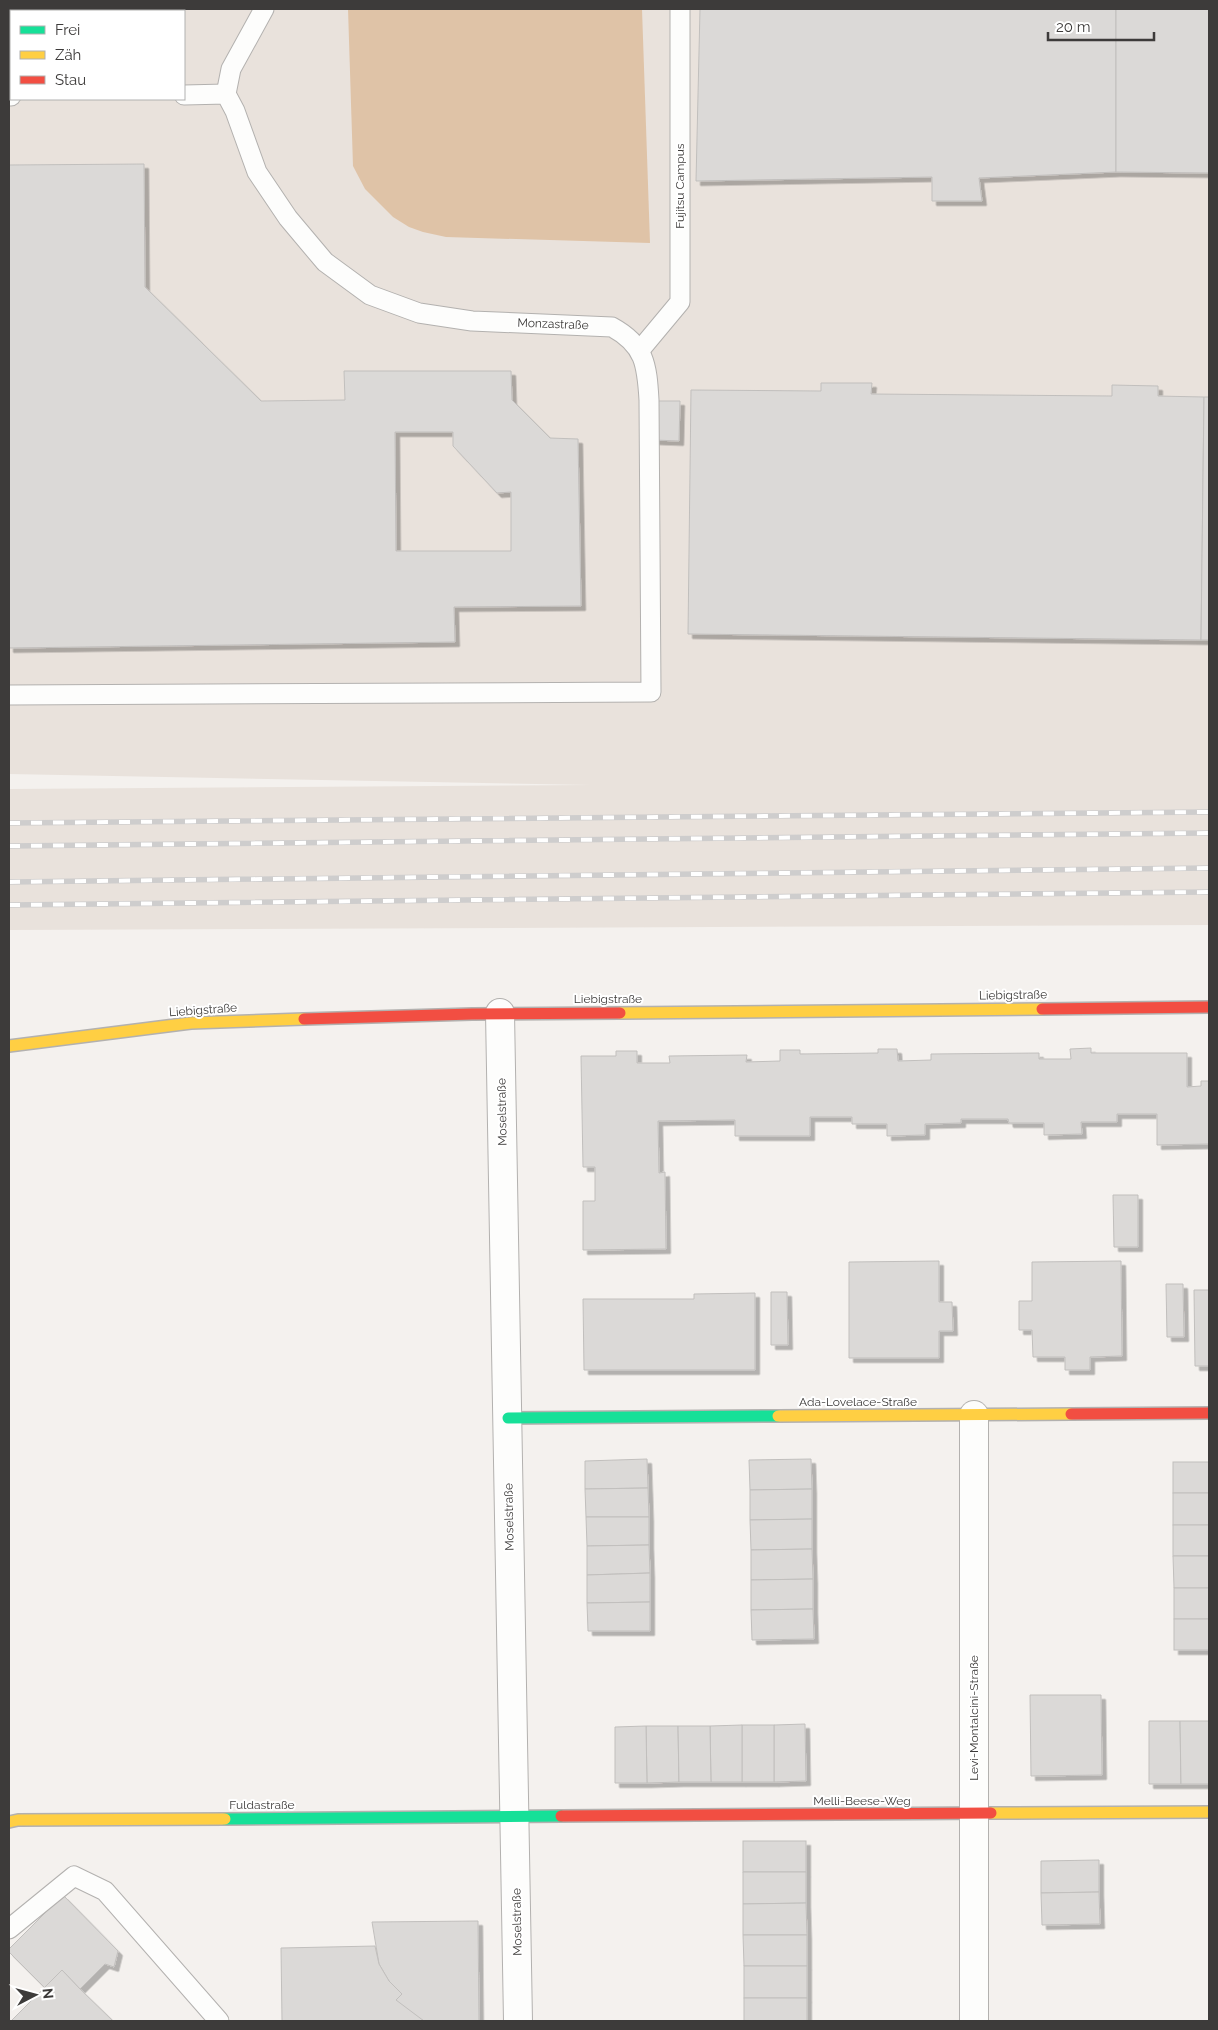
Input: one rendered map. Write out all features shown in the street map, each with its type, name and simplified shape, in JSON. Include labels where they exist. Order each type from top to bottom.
[{"type":"street","name":"Liebigstraße","points":[[9,1046],[191,1023],[500,1013],[1209,1007]]},
{"type":"street","name":"Moselstraße","points":[[500,1013],[518,2021]]},
{"type":"street","name":"Ada-Lovelace-Straße","points":[[508,1418],[1209,1413]]},
{"type":"street","name":"Levi-Montalcini-Straße","points":[[974,1415],[974,2021]]},
{"type":"street","name":"Melli-Beese-Weg","points":[[515,1818],[1209,1812]]},
{"type":"street","name":"Fuldastraße","points":[[9,1822],[18,1820],[515,1818]]},
{"type":"lane","points":[[185,95],[226,94],[231,69],[264,9]]},
{"type":"lane","name":"Fujitsu Campus","points":[[640,350],[680,302],[680,9]]},
{"type":"lane","name":"Monzastraße","points":[[9,694],[651,692],[649,400],[647,374],[640,350],[627,335],[612,326],[472,321],[419,313],[370,295],[325,262],[288,218],[256,172],[235,112],[226,94]]},
{"type":"lane","points":[[9,1929],[74,1876],[105,1891],[219,2021]]},
{"type":"shaded area","points":[[9,9],[1209,9],[1209,925],[9,930],[9,789],[591,785],[9,774]]},
{"type":"shaded area","points":[[348,9],[642,9],[650,243],[446,237],[409,227],[393,217],[365,189],[353,166]]},
{"type":"building","points":[[9,9],[159,9],[10,10],[9,26]]},
{"type":"building","points":[[700,9],[1116,9],[1116,172],[979,178],[982,201],[932,201],[932,177],[696,181]]},
{"type":"building","points":[[1116,9],[1209,9],[1209,173],[1116,172]]},
{"type":"building","points":[[144,164],[145,287],[261,401],[345,400],[344,371],[511,371],[512,400],[550,438],[578,439],[581,606],[454,607],[455,642],[9,648],[9,165]],"holes":[[[395,432],[453,432],[453,446],[497,493],[511,492],[511,551],[396,551]]]},
{"type":"building","points":[[821,383],[872,383],[871,394],[1112,396],[1112,385],[1158,386],[1158,396],[1204,397],[1201,640],[688,634],[691,390],[821,391]]},
{"type":"building","points":[[1204,397],[1209,397],[1209,640],[1201,640]]},
{"type":"building","points":[[655,401],[680,401],[679,441],[654,440]]},
{"type":"building","points":[[1091,1048],[1091,1053],[1187,1053],[1187,1087],[1201,1086],[1201,1081],[1209,1081],[1209,1144],[1157,1145],[1157,1114],[1117,1114],[1117,1122],[1081,1122],[1082,1134],[1044,1135],[1044,1123],[1009,1123],[1008,1119],[961,1119],[961,1123],[925,1124],[925,1135],[887,1136],[887,1124],[852,1124],[852,1117],[810,1117],[810,1136],[735,1136],[735,1120],[658,1121],[659,1173],[665,1172],[666,1249],[583,1250],[583,1201],[595,1201],[595,1167],[583,1167],[581,1056],[616,1056],[616,1051],[637,1051],[637,1063],[670,1063],[669,1056],[747,1055],[746,1062],[780,1061],[780,1050],[800,1050],[800,1054],[878,1053],[878,1049],[897,1049],[898,1061],[931,1060],[931,1054],[1039,1053],[1039,1059],[1071,1059],[1070,1049]]},
{"type":"building","points":[[1113,1195],[1138,1195],[1138,1247],[1114,1247]]},
{"type":"building","points":[[939,1261],[939,1302],[952,1302],[953,1331],[939,1331],[939,1358],[849,1358],[849,1262]]},
{"type":"building","points":[[1121,1261],[1122,1356],[1090,1357],[1090,1370],[1065,1370],[1065,1357],[1033,1357],[1032,1330],[1019,1330],[1019,1301],[1032,1301],[1032,1262]]},
{"type":"building","points":[[1166,1284],[1183,1284],[1184,1337],[1167,1337]]},
{"type":"building","points":[[1194,1290],[1209,1290],[1209,1366],[1195,1366]]},
{"type":"building","points":[[771,1292],[787,1292],[788,1345],[771,1345]]},
{"type":"building","points":[[755,1293],[755,1370],[584,1370],[583,1299],[694,1299],[694,1294]]},
{"type":"building","points":[[647,1459],[648,1488],[585,1489],[585,1461]]},
{"type":"building","points":[[811,1459],[812,1489],[750,1490],[749,1460]]},
{"type":"building","points":[[1173,1462],[1209,1462],[1209,1493],[1173,1493]]},
{"type":"building","points":[[648,1488],[649,1517],[586,1517],[585,1489]]},
{"type":"building","points":[[812,1489],[812,1519],[750,1520],[750,1490]]},
{"type":"building","points":[[1173,1493],[1209,1493],[1209,1525],[1173,1525]]},
{"type":"building","points":[[586,1517],[649,1517],[649,1545],[587,1546]]},
{"type":"building","points":[[812,1519],[812,1549],[751,1550],[750,1520]]},
{"type":"building","points":[[1173,1525],[1209,1525],[1209,1556],[1173,1556]]},
{"type":"building","points":[[649,1545],[650,1573],[587,1575],[587,1546]]},
{"type":"building","points":[[812,1549],[813,1579],[751,1580],[751,1550]]},
{"type":"building","points":[[1173,1556],[1209,1556],[1209,1588],[1174,1588]]},
{"type":"building","points":[[650,1573],[650,1602],[587,1603],[587,1575]]},
{"type":"building","points":[[813,1579],[813,1609],[751,1610],[751,1580]]},
{"type":"building","points":[[1174,1588],[1209,1588],[1209,1619],[1174,1619]]},
{"type":"building","points":[[650,1602],[650,1631],[588,1631],[587,1603]]},
{"type":"building","points":[[813,1609],[814,1639],[752,1640],[751,1610]]},
{"type":"building","points":[[1174,1619],[1209,1619],[1209,1650],[1174,1650]]},
{"type":"building","points":[[1030,1695],[1101,1695],[1102,1775],[1031,1776]]},
{"type":"building","points":[[1149,1721],[1180,1721],[1181,1784],[1149,1784]]},
{"type":"building","points":[[1180,1721],[1209,1721],[1209,1784],[1181,1784]]},
{"type":"building","points":[[805,1724],[806,1781],[774,1782],[774,1725]]},
{"type":"building","points":[[742,1725],[774,1725],[774,1782],[742,1782]]},
{"type":"building","points":[[742,1725],[742,1782],[711,1782],[710,1726]]},
{"type":"building","points":[[646,1726],[678,1726],[679,1782],[647,1783]]},
{"type":"building","points":[[646,1726],[647,1783],[615,1783],[615,1727]]},
{"type":"building","points":[[678,1726],[710,1726],[711,1782],[679,1782]]},
{"type":"building","points":[[743,1841],[806,1841],[806,1872],[743,1872]]},
{"type":"building","points":[[1099,1860],[1099,1892],[1041,1893],[1041,1861]]},
{"type":"building","points":[[743,1872],[806,1872],[806,1903],[743,1904]]},
{"type":"building","points":[[1099,1892],[1100,1924],[1042,1925],[1041,1893]]},
{"type":"building","points":[[63,1895],[118,1951],[114,1967],[105,1964],[80,1989],[62,1970],[45,1988],[9,1952],[9,1949]]},
{"type":"building","points":[[806,1903],[807,1935],[743,1935],[743,1904]]},
{"type":"building","points":[[478,1921],[479,2021],[424,2021],[409,2012],[396,2000],[402,1994],[389,1981],[379,1964],[372,1922]]},
{"type":"building","points":[[743,1935],[807,1935],[807,1966],[744,1966]]},
{"type":"building","points":[[375,1946],[379,1964],[389,1981],[402,1994],[396,2000],[424,2021],[282,2021],[281,1948]]},
{"type":"building","points":[[744,1966],[807,1966],[807,1998],[744,1998]]},
{"type":"building","points":[[62,1970],[113,2021],[11,2021]]},
{"type":"building","points":[[744,1998],[807,1998],[807,2021],[744,2021]]},
{"type":"railway","points":[[9,823],[1209,812]]},
{"type":"railway","points":[[9,846],[1209,833]]},
{"type":"railway","points":[[9,882],[1209,868]]},
{"type":"railway","points":[[9,905],[1209,892]]},
{"type":"traffic: fast","points":[[508,1418],[778,1416]]},
{"type":"traffic: fast","points":[[225,1819],[561,1816]]},
{"type":"traffic: slow","points":[[620,1013],[1042,1009]]},
{"type":"traffic: slow","points":[[9,1046],[191,1023],[304,1019]]},
{"type":"traffic: slow","points":[[778,1416],[1071,1414]]},
{"type":"traffic: slow","points":[[991,1813],[1209,1812]]},
{"type":"traffic: slow","points":[[9,1822],[18,1820],[225,1819]]},
{"type":"traffic: jam","points":[[1042,1009],[1209,1007]]},
{"type":"traffic: jam","points":[[304,1019],[472,1014],[620,1013]]},
{"type":"traffic: jam","points":[[1071,1414],[1209,1413]]},
{"type":"traffic: jam","points":[[561,1816],[991,1813]]}]
